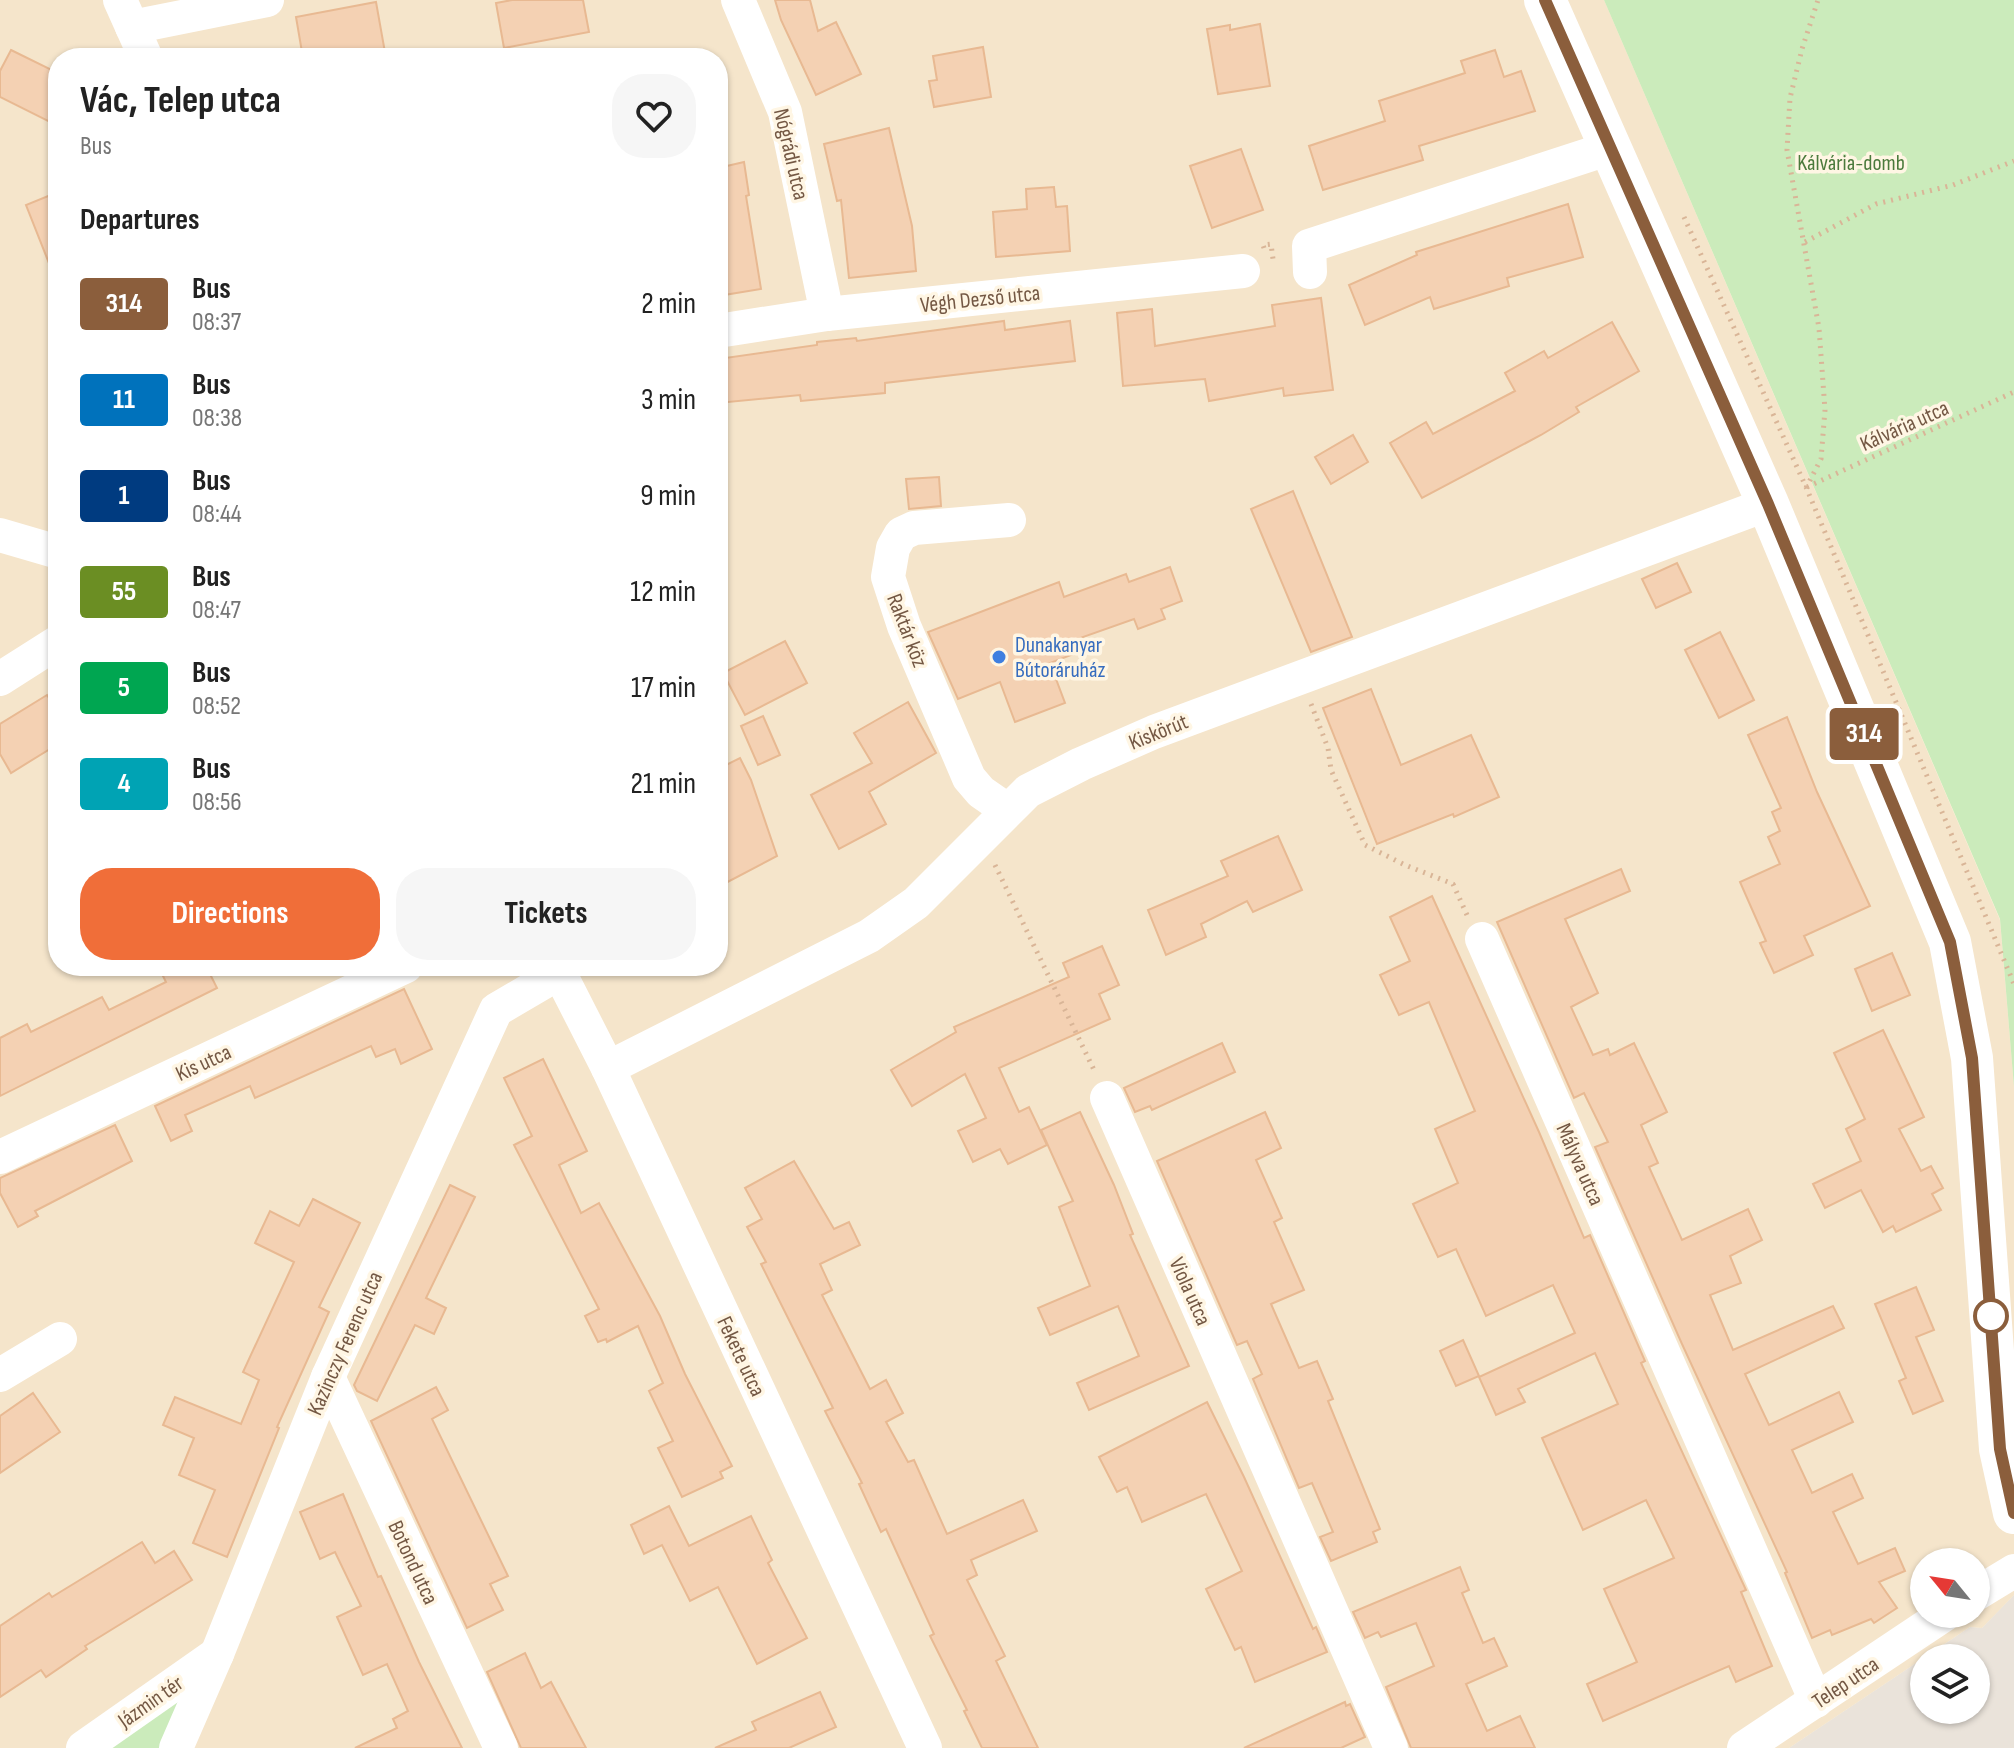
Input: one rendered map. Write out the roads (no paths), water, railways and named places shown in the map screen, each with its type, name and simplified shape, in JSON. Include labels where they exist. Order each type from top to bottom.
[{"type":"street","points":[[133,28],[267,0]]},
{"type":"street","name":"Nógrádi utca","points":[[738,0],[785,112],[827,314]]},
{"type":"street","points":[[1545,0],[1768,504],[1950,942],[1972,1058],[2000,1449],[2014,1513]]},
{"type":"street","points":[[1310,272],[1309,246],[1610,148]]},
{"type":"street","name":"Végh Dezső utca","points":[[728,329],[827,314],[1243,271]]},
{"type":"street","name":"Kiskörút","points":[[608,1068],[869,936],[916,903],[1028,791],[1081,764],[1154,732],[1768,504]]},
{"type":"street","name":"Raktár köz","points":[[1007,810],[981,792],[969,778],[904,626],[888,577],[893,548],[901,534],[914,528],[1009,520]]},
{"type":"street","points":[[0,535],[48,549]]},
{"type":"street","points":[[0,679],[48,648]]},
{"type":"street","name":"Mályva utca","points":[[1482,939],[1816,1701]]},
{"type":"street","name":"Kis utca","points":[[0,1157],[385,976]]},
{"type":"street","name":"Kazinczy Ferenc utca","points":[[176,1748],[328,1377],[496,1010],[547,976]]},
{"type":"street","name":"Fekete utca","points":[[561,976],[608,1068],[925,1748]]},
{"type":"street","name":"Viola utca","points":[[1107,1098],[1391,1748]]},
{"type":"street","points":[[0,1375],[60,1339]]},
{"type":"street","name":"Botond utca","points":[[328,1377],[501,1748]]},
{"type":"street","points":[[1990,1586],[2014,1571]]},
{"type":"street","name":"Telep utca","points":[[1744,1748],[1924,1628]]},
{"type":"street","name":"Jázmin tér","points":[[83,1748],[217,1654]]},
{"type":"place","name":"Dunakanyar Bútoráruház","points":[[999,657]]},
{"type":"park label","name":"Kálvária-domb","points":[[1851,162]]}]
